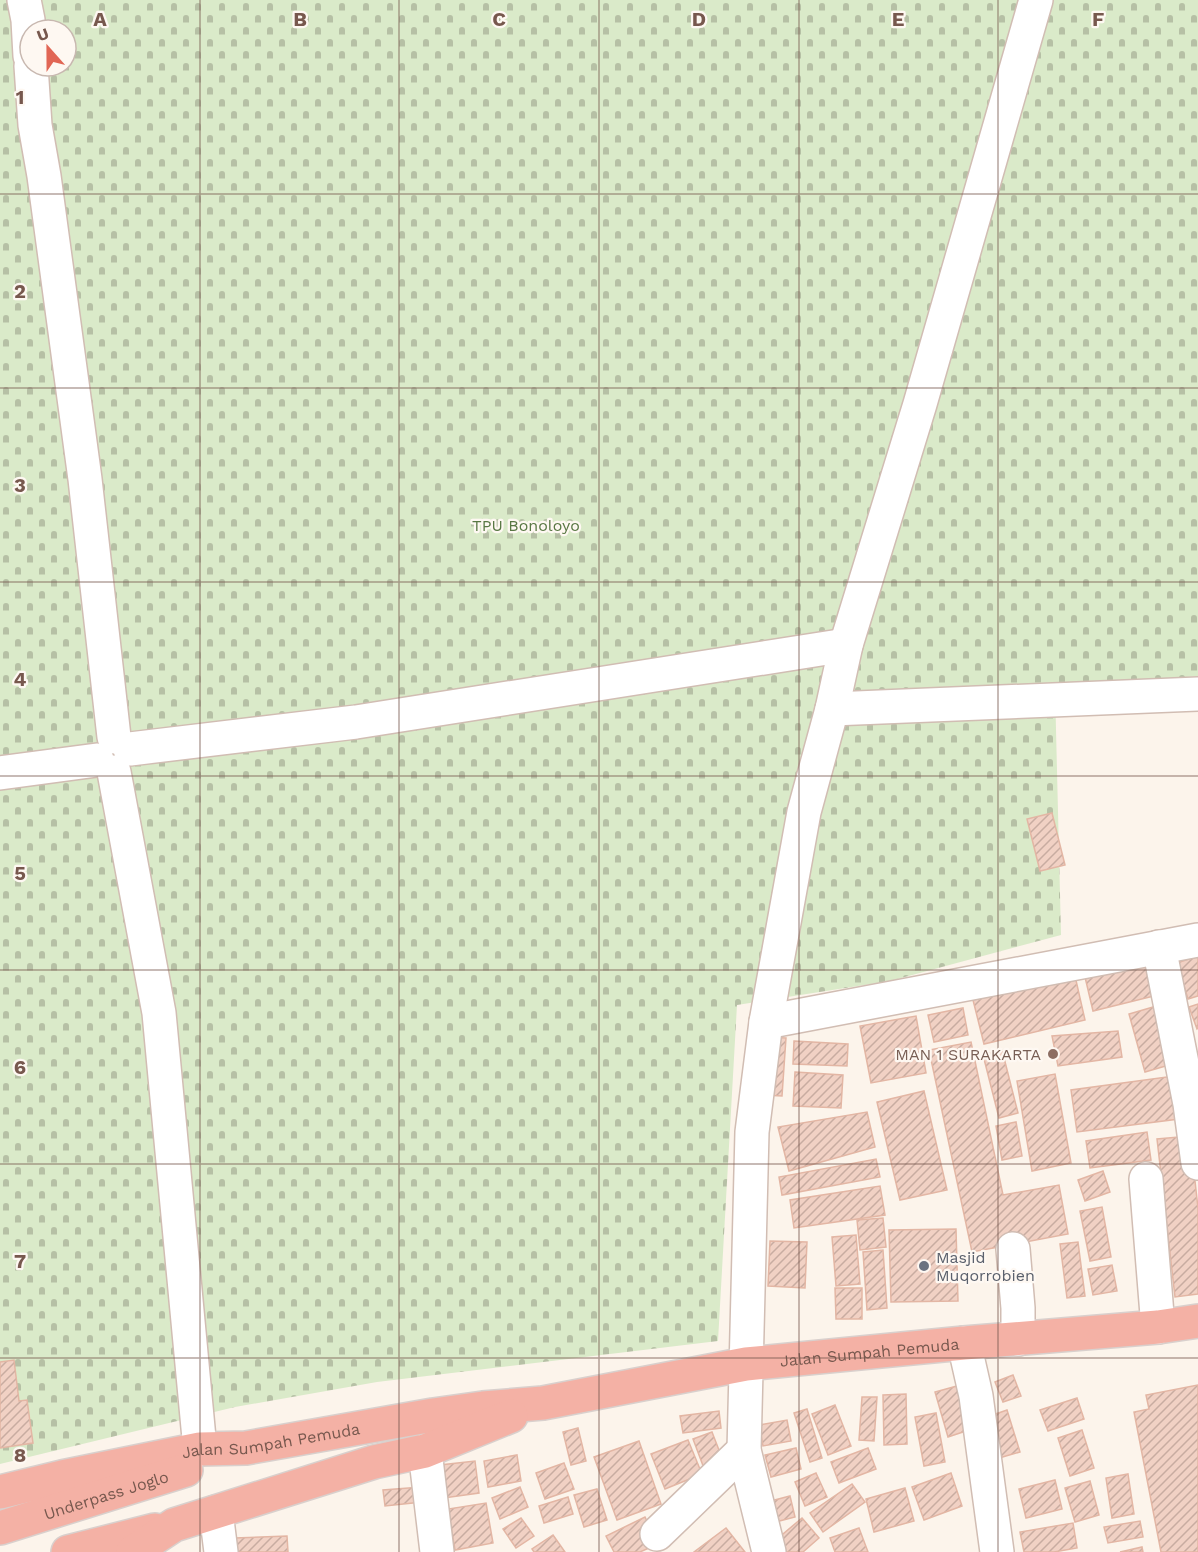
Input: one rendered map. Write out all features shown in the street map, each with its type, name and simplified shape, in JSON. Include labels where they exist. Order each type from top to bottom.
[{"type":"highway","name":"Jalan Sumpah Pemuda","points":[[0,1492],[200,1449],[246,1448],[443,1414],[543,1403],[746,1364],[1158,1327],[1198,1321]]},
{"type":"highway","name":"Jalan Sumpah Pemuda","points":[[133,1552],[174,1525],[374,1462],[425,1451],[543,1403]]},
{"type":"highway","name":"Underpass Joglo","points":[[0,1528],[177,1473],[246,1448]]},
{"type":"highway","points":[[68,1552],[174,1525]]},
{"type":"street","points":[[24,0],[28,18]]},
{"type":"street","points":[[769,1552],[744,1450],[752,1132],[766,1022],[804,812],[832,709],[846,645],[920,404],[1036,0]]},
{"type":"street","points":[[32,78],[35,126],[44,176],[84,468],[114,755],[159,1013],[200,1449]]},
{"type":"street","points":[[0,773],[356,722],[846,645]]},
{"type":"street","points":[[832,709],[1198,694]]},
{"type":"street","points":[[766,1022],[1198,940]]},
{"type":"street","points":[[1159,946],[1190,1104],[1198,1163]]},
{"type":"street","points":[[1146,1179],[1158,1327]]},
{"type":"street","points":[[1013,1250],[1018,1339]]},
{"type":"street","points":[[964,1343],[976,1396],[997,1552]]},
{"type":"street","points":[[657,1534],[744,1450]]},
{"type":"street","points":[[425,1451],[436,1552]]},
{"type":"street","points":[[216,1512],[221,1552]]},
{"type":"green space","name":"TPU Bonoloyo","points":[[0,0],[1198,0],[1198,676],[1055,688],[1061,935],[890,981],[737,1005],[718,1341],[377,1382],[235,1407],[0,1464]]},
{"type":"building","points":[[1052,813],[1065,865],[1040,871],[1027,819]]},
{"type":"building","points":[[1198,956],[1198,996],[1188,999],[1177,963]]},
{"type":"building","points":[[1149,961],[1158,995],[1093,1011],[1085,977]]},
{"type":"building","points":[[1075,976],[1085,1020],[984,1044],[973,1000]]},
{"type":"building","points":[[1198,1004],[1198,1028],[1197,1029],[1189,1007]]},
{"type":"building","points":[[1160,1005],[1176,1063],[1145,1072],[1129,1014]]},
{"type":"building","points":[[963,1008],[968,1035],[934,1042],[928,1015]]},
{"type":"building","points":[[916,1016],[926,1073],[871,1083],[860,1026]]},
{"type":"building","points":[[1118,1031],[1122,1057],[1058,1066],[1052,1036]]},
{"type":"building","points":[[764,1037],[786,1038],[782,1096],[760,1095]]},
{"type":"building","points":[[794,1041],[848,1044],[847,1066],[793,1064]]},
{"type":"building","points":[[971,1042],[1003,1195],[1059,1185],[1068,1234],[972,1252],[929,1050]]},
{"type":"building","points":[[1002,1050],[1018,1113],[999,1118],[983,1055]]},
{"type":"building","points":[[795,1072],[843,1075],[841,1108],[793,1106]]},
{"type":"building","points":[[1055,1074],[1071,1163],[1032,1171],[1017,1081]]},
{"type":"building","points":[[1174,1076],[1179,1119],[1077,1132],[1071,1090]]},
{"type":"building","points":[[924,1091],[947,1190],[900,1200],[877,1102]]},
{"type":"building","points":[[867,1112],[875,1147],[789,1171],[778,1127]]},
{"type":"building","points":[[1016,1122],[1022,1156],[1002,1160],[996,1126]]},
{"type":"building","points":[[1147,1132],[1151,1160],[1090,1168],[1086,1141]]},
{"type":"building","points":[[1190,1136],[1198,1208],[1198,1294],[1175,1297],[1157,1139]]},
{"type":"building","points":[[876,1159],[880,1177],[782,1195],[779,1177]]},
{"type":"building","points":[[1103,1171],[1110,1192],[1085,1201],[1078,1180]]},
{"type":"building","points":[[880,1186],[885,1215],[794,1228],[790,1200]]},
{"type":"building","points":[[1102,1207],[1111,1257],[1090,1261],[1080,1211]]},
{"type":"building","points":[[883,1218],[886,1247],[860,1250],[857,1220]]},
{"type":"building","name":"Masjid Muqorrobien","points":[[956,1229],[958,1301],[891,1302],[889,1230]]},
{"type":"building","points":[[856,1235],[860,1284],[836,1286],[832,1237]]},
{"type":"building","points":[[770,1241],[807,1242],[805,1288],[768,1286]]},
{"type":"building","points":[[1078,1242],[1085,1296],[1067,1298],[1060,1244]]},
{"type":"building","points":[[883,1250],[887,1308],[867,1310],[863,1252]]},
{"type":"building","points":[[1112,1265],[1117,1291],[1093,1295],[1088,1269]]},
{"type":"building","points":[[835,1288],[862,1288],[862,1319],[836,1319]]},
{"type":"building","points":[[14,1360],[19,1401],[27,1400],[33,1443],[0,1448],[0,1362]]},
{"type":"building","points":[[1013,1375],[1021,1396],[1003,1402],[995,1382]]},
{"type":"building","points":[[1198,1385],[1198,1552],[1161,1552],[1134,1412],[1149,1409],[1146,1395]]},
{"type":"building","points":[[957,1386],[969,1430],[948,1437],[935,1392]]},
{"type":"building","points":[[906,1394],[907,1444],[884,1445],[883,1395]]},
{"type":"building","points":[[862,1397],[877,1397],[874,1441],[859,1440]]},
{"type":"building","points":[[1077,1398],[1084,1419],[1048,1431],[1040,1410]]},
{"type":"building","points":[[835,1405],[851,1446],[828,1455],[812,1414]]},
{"type":"building","points":[[807,1409],[822,1458],[810,1462],[794,1413]]},
{"type":"building","points":[[1007,1410],[1020,1452],[999,1458],[987,1417]]},
{"type":"building","points":[[719,1411],[721,1428],[683,1433],[680,1416]]},
{"type":"building","points":[[936,1413],[945,1462],[924,1466],[915,1417]]},
{"type":"building","points":[[787,1420],[791,1441],[763,1446],[759,1425]]},
{"type":"building","points":[[578,1428],[586,1461],[571,1465],[563,1432]]},
{"type":"building","points":[[1082,1430],[1094,1468],[1070,1476],[1058,1438]]},
{"type":"building","points":[[712,1432],[724,1463],[705,1471],[693,1439]]},
{"type":"building","points":[[688,1440],[702,1474],[665,1489],[651,1454]]},
{"type":"building","points":[[639,1441],[661,1504],[617,1520],[594,1457]]},
{"type":"building","points":[[796,1448],[801,1469],[771,1477],[765,1455]]},
{"type":"building","points":[[868,1448],[876,1469],[839,1483],[831,1462]]},
{"type":"building","points":[[517,1455],[521,1481],[488,1487],[484,1461]]},
{"type":"building","points":[[475,1461],[479,1493],[444,1498],[440,1465]]},
{"type":"building","points":[[564,1463],[574,1489],[545,1499],[536,1473]]},
{"type":"building","points":[[816,1473],[827,1497],[805,1506],[795,1482]]},
{"type":"building","points":[[951,1473],[962,1506],[924,1520],[912,1487]]},
{"type":"building","points":[[1128,1474],[1134,1514],[1112,1518],[1106,1478]]},
{"type":"building","points":[[1055,1480],[1062,1509],[1026,1518],[1019,1489]]},
{"type":"building","points":[[1090,1481],[1099,1515],[1075,1522],[1065,1488]]},
{"type":"building","points":[[852,1484],[865,1502],[823,1532],[810,1513]]},
{"type":"building","points":[[421,1487],[422,1502],[385,1506],[383,1490]]},
{"type":"building","points":[[520,1487],[528,1507],[500,1519],[492,1498]]},
{"type":"building","points":[[905,1488],[914,1521],[874,1532],[866,1499]]},
{"type":"building","points":[[597,1489],[607,1520],[584,1527],[574,1495]]},
{"type":"building","points":[[790,1496],[795,1517],[764,1525],[759,1504]]},
{"type":"building","points":[[568,1497],[573,1514],[544,1523],[539,1506]]},
{"type":"building","points":[[486,1503],[493,1543],[455,1550],[448,1509]]},
{"type":"building","points":[[645,1517],[658,1544],[640,1552],[614,1552],[606,1536]]},
{"type":"building","points":[[521,1518],[534,1536],[516,1548],[503,1529]]},
{"type":"building","points":[[802,1518],[819,1538],[803,1552],[778,1552],[771,1544]]},
{"type":"building","points":[[1140,1521],[1143,1537],[1108,1543],[1104,1527]]},
{"type":"building","points":[[1073,1523],[1077,1548],[1054,1552],[1024,1552],[1020,1532]]},
{"type":"building","points":[[726,1528],[745,1552],[694,1552]]},
{"type":"building","points":[[859,1528],[868,1552],[835,1552],[830,1538]]},
{"type":"building","points":[[553,1535],[565,1552],[534,1552],[532,1549]]},
{"type":"building","points":[[287,1536],[288,1552],[235,1552],[235,1538]]},
{"type":"building","points":[[1142,1547],[1143,1552],[1120,1552]]},
{"type":"place","name":"MAN 1 SURAKARTA","points":[[1053,1054]]},
{"type":"place","name":"Masjid Muqorrobien","points":[[924,1266]]}]
